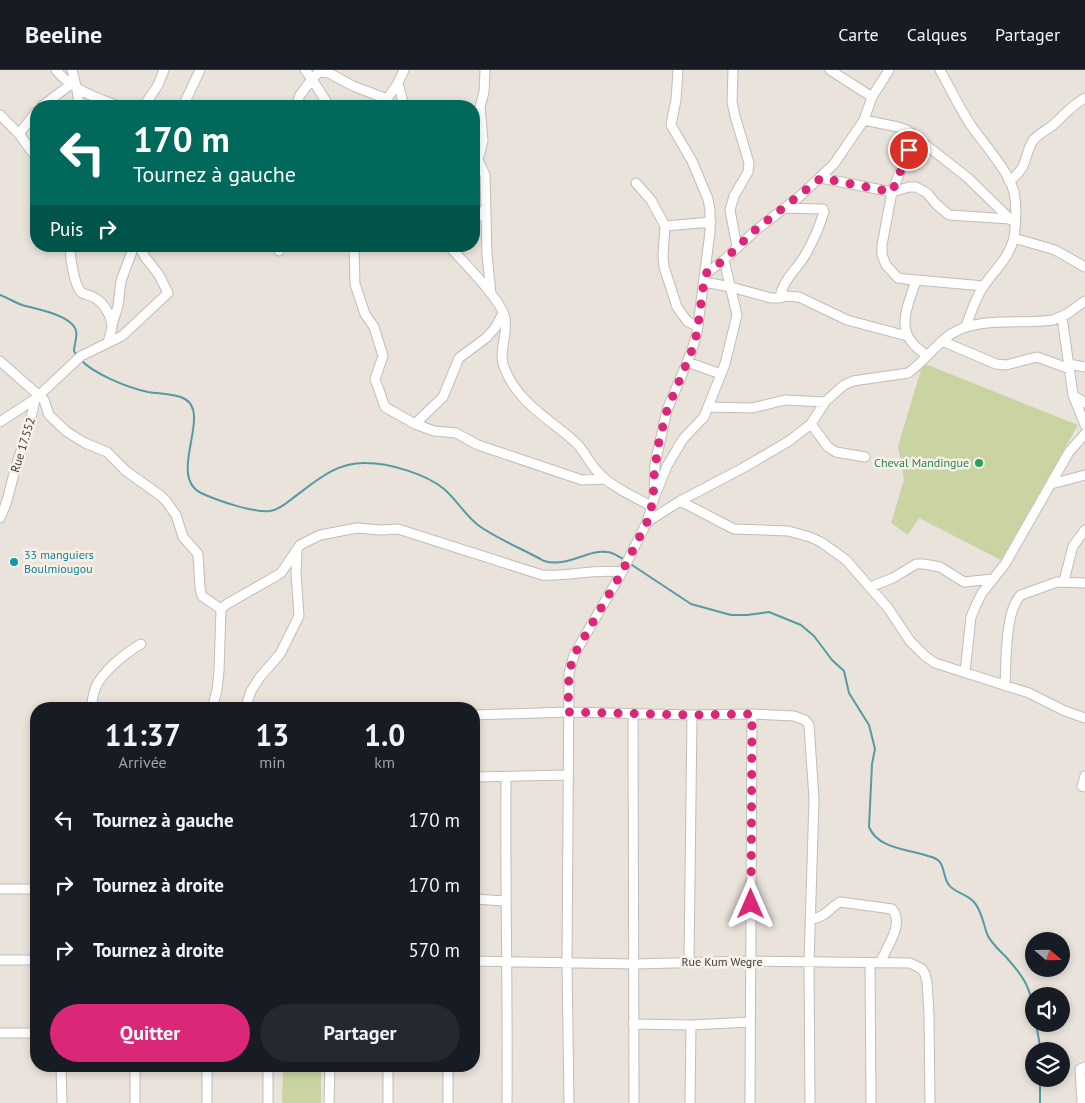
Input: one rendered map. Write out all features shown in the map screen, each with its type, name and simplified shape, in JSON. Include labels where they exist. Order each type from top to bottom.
[{"type":"street","points":[[56,70],[74,87],[104,100]]},
{"type":"street","points":[[72,70],[77,100]]},
{"type":"street","points":[[148,100],[158,85],[164,70]]},
{"type":"street","points":[[186,100],[200,70]]},
{"type":"street","points":[[305,70],[325,100]]},
{"type":"street","points":[[387,100],[404,70]]},
{"type":"street","points":[[480,102],[484,92],[485,70]]},
{"type":"street","points":[[652,502],[658,446],[667,410],[687,362],[698,327],[711,222],[708,199],[696,170],[671,125],[676,100],[678,70]]},
{"type":"street","points":[[734,70],[732,102],[734,116],[749,164],[748,172],[734,196],[730,210],[737,247]]},
{"type":"street","points":[[830,70],[872,97]]},
{"type":"street","points":[[705,278],[737,247],[821,178],[834,164],[864,120],[872,97],[888,70]]},
{"type":"street","points":[[940,70],[970,123],[1009,181],[1014,194],[1014,238],[1005,260],[984,286],[966,326]]},
{"type":"street","points":[[298,100],[316,74],[324,72],[382,100]]},
{"type":"street","points":[[398,83],[402,100]]},
{"type":"street","points":[[52,100],[74,87]]},
{"type":"street","points":[[1009,181],[1022,170],[1036,136],[1052,126],[1073,105],[1085,98]]},
{"type":"street","points":[[0,115],[21,136],[30,149]]},
{"type":"street","points":[[864,120],[898,126],[906,130],[968,178],[1013,221]]},
{"type":"street","points":[[21,136],[30,122]]},
{"type":"street","points":[[480,129],[482,141],[480,150]]},
{"type":"street","points":[[21,136],[30,140]]},
{"type":"street","points":[[914,136],[892,192],[882,245],[882,255],[886,265],[898,278],[984,286]]},
{"type":"street","points":[[480,164],[485,175],[487,255],[491,295]]},
{"type":"street","points":[[821,178],[892,192],[909,187],[920,189],[928,193],[936,204],[949,214],[1013,221]]},
{"type":"street","points":[[636,183],[651,200],[665,226],[664,267],[677,307],[687,321],[698,327]]},
{"type":"street","points":[[780,298],[784,285],[817,234],[824,212],[823,209],[784,208]]},
{"type":"street","points":[[480,212],[486,218]]},
{"type":"street","points":[[665,226],[711,222]]},
{"type":"street","points":[[1014,238],[1055,250],[1085,266]]},
{"type":"street","points":[[70,252],[78,288],[101,303],[108,315],[112,328]]},
{"type":"street","points":[[108,343],[118,306],[121,281],[132,252]]},
{"type":"street","points":[[0,422],[37,397],[81,356],[122,336],[168,293],[159,275],[143,252]]},
{"type":"street","points":[[354,252],[355,284],[365,314],[374,327],[383,356],[375,375],[385,407],[416,424],[434,431],[456,432],[478,445],[582,480],[605,479]]},
{"type":"street","points":[[455,252],[491,295],[503,313],[506,328],[502,359],[511,382],[528,404],[578,444],[590,463],[605,479],[652,502]]},
{"type":"street","points":[[569,1103],[567,962],[569,673],[574,655],[622,572],[647,522],[661,479],[683,439],[704,417],[721,374],[737,315],[724,260]]},
{"type":"street","points":[[705,278],[770,298],[799,297],[847,320],[907,336],[926,356]]},
{"type":"street","points":[[907,336],[906,312],[916,280]]},
{"type":"street","points":[[647,522],[680,501],[751,464],[789,441],[810,424],[826,402],[844,385],[853,381],[908,373],[942,341],[966,326],[1042,322],[1062,317],[1085,301]]},
{"type":"street","points":[[416,424],[442,397],[459,358],[486,338],[495,328],[503,313]]},
{"type":"street","points":[[1062,317],[1074,395],[1085,425]]},
{"type":"street","points":[[942,341],[996,364],[1006,366],[1037,357],[1069,366],[1085,367]]},
{"type":"street","points":[[0,361],[37,397],[44,400],[49,415],[67,432],[85,443],[107,452],[126,471],[166,501],[176,515],[183,537],[198,554],[202,596],[221,609]]},
{"type":"street","points":[[687,362],[721,374]]},
{"type":"street","points":[[1074,395],[1085,403]]},
{"type":"street","name":"Rue 17.552","points":[[0,518],[7,506],[15,471],[30,426],[37,397]]},
{"type":"street","points":[[708,407],[752,408],[785,400],[826,402]]},
{"type":"street","points":[[810,424],[828,447],[836,452],[865,457]]},
{"type":"street","points":[[965,672],[971,617],[982,594],[1005,564],[1069,452],[1085,434]]},
{"type":"street","points":[[1051,484],[1085,476]]},
{"type":"street","points":[[680,501],[734,529],[788,531],[821,542],[846,560],[888,608],[910,641],[925,656],[945,667],[1029,693],[1075,716],[1085,718]]},
{"type":"street","points":[[214,702],[219,672],[221,609],[276,576],[303,543],[320,536],[352,528],[394,529],[542,576],[602,570],[622,572]]},
{"type":"street","points":[[1064,581],[1074,546],[1085,530]]},
{"type":"street","points":[[247,702],[251,691],[260,677],[280,654],[300,616],[296,573],[298,548]]},
{"type":"street","points":[[870,587],[893,578],[916,564],[940,567],[964,582],[993,579]]},
{"type":"street","points":[[1005,686],[1008,636],[1017,599],[1021,595],[1057,582],[1085,583]]},
{"type":"street","points":[[93,702],[97,684],[130,650],[142,644]]},
{"type":"street","points":[[480,715],[568,712],[692,715],[752,714],[794,716],[805,720],[809,725],[814,799],[808,962],[810,1103]]},
{"type":"street","points":[[633,713],[634,1103]]},
{"type":"street","points":[[750,1103],[752,714]]},
{"type":"street","points":[[689,962],[692,715]]},
{"type":"street","points":[[480,777],[568,775]]},
{"type":"street","points":[[1085,776],[1082,786],[1085,787]]},
{"type":"street","points":[[506,777],[507,1103]]},
{"type":"street","points":[[0,889],[30,889]]},
{"type":"street","points":[[480,899],[505,900]]},
{"type":"street","points":[[810,920],[826,914],[840,902],[892,909],[894,912],[897,922],[895,932],[875,963],[871,1103]]},
{"type":"street","points":[[0,960],[30,960]]},
{"type":"street","name":"Rue Kum Wegre","points":[[480,961],[634,964],[751,961],[910,964],[922,969],[927,982],[930,1103]]},
{"type":"street","points":[[633,1024],[691,1025],[749,1022]]},
{"type":"street","points":[[690,1103],[691,1025]]},
{"type":"street","points":[[0,1033],[30,1033]]},
{"type":"street","points":[[1082,1103],[1080,1069],[1085,1067]]},
{"type":"street","points":[[61,1072],[62,1103]]},
{"type":"street","points":[[135,1072],[135,1103]]},
{"type":"street","points":[[207,1072],[207,1103]]},
{"type":"street","points":[[268,1072],[268,1103]]},
{"type":"street","points":[[329,1103],[330,1072]]},
{"type":"street","points":[[388,1072],[388,1103]]},
{"type":"street","points":[[448,1072],[448,1103]]},
{"type":"green space","name":"Cheval Mandingue","points":[[923,363],[1078,425],[1001,560],[919,518],[908,535],[891,523],[904,480],[898,446]]},
{"type":"green space","points":[[283,1072],[321,1072],[321,1103],[282,1103]]},
{"type":"waterway","points":[[0,295],[22,305],[43,310],[71,323],[76,330],[74,351],[77,356]]},
{"type":"waterway","points":[[80,359],[93,370],[122,384],[148,392],[185,399],[192,407],[194,418],[188,473],[192,485],[201,493],[216,499],[245,508],[270,511],[282,506],[318,479],[336,469],[366,463],[385,465],[407,470],[436,484],[444,489],[478,525],[493,535],[544,561],[562,562],[600,552],[612,553],[625,560]]},
{"type":"waterway","points":[[629,563],[691,604],[731,615],[769,612],[801,625],[814,636],[832,660],[844,671],[849,693],[869,725],[875,749],[872,764],[869,827],[873,834],[886,844],[937,859],[942,866],[949,885],[954,890],[968,897],[977,906],[987,934],[995,946],[1012,964],[1027,987]]},
{"type":"waterway","points":[[1037,1032],[1039,1042]]},
{"type":"waterway","points":[[1040,1087],[1040,1103]]},
{"type":"place","name":"Cheval Mandingue","points":[[979,463]]},
{"type":"place","name":"33 manguiers Boulmiougou","points":[[14,562]]},
{"type":"route","points":[[751,904],[752,714],[692,715],[568,712],[569,673],[574,655],[622,572],[647,522],[654,498],[653,484],[658,446],[672,395],[691,353],[697,333],[705,274],[724,260],[754,231],[821,178],[892,192],[909,150]]}]
